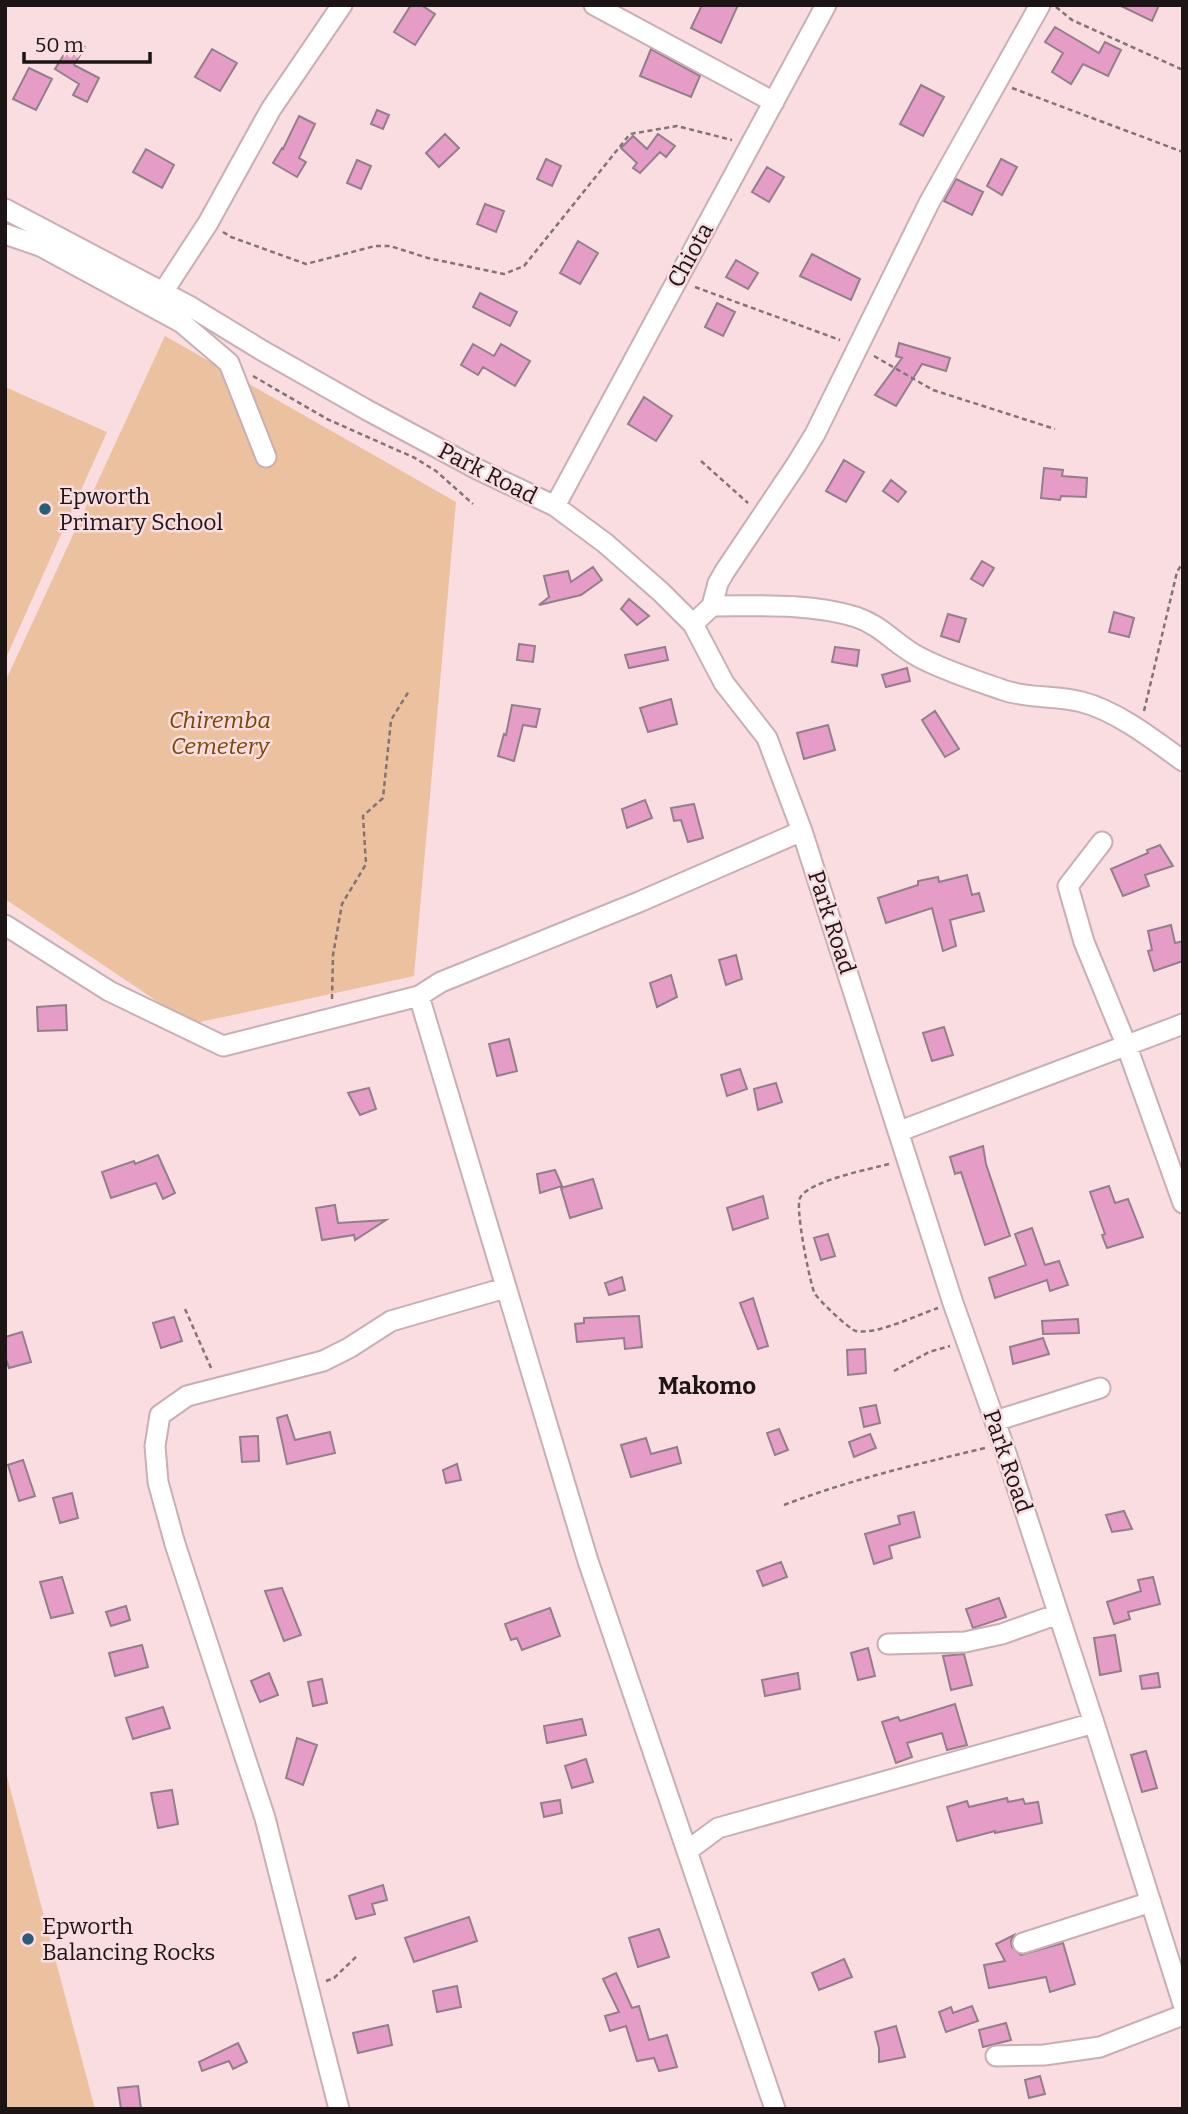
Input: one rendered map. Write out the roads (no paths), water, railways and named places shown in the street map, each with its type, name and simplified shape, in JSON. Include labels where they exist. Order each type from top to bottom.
[{"type":"street","points":[[163,292],[208,223],[271,109],[342,5]]},
{"type":"street","points":[[594,5],[774,102]]},
{"type":"street","name":"Chiota","points":[[555,506],[827,5]]},
{"type":"street","points":[[693,624],[712,606],[718,583],[815,434],[914,232],[1040,5]]},
{"type":"street","name":"Park Road","points":[[5,209],[163,292],[186,315],[263,351],[477,469],[555,506],[605,543],[693,624],[724,683],[767,738],[802,831],[953,1303],[1003,1444],[1183,2004]]},
{"type":"street","points":[[5,234],[40,246],[186,315],[229,363],[266,457]]},
{"type":"street","points":[[712,606],[794,606],[856,617],[880,628],[916,656],[1004,691],[1084,702],[1115,716],[1183,761]]},
{"type":"street","points":[[5,925],[109,990],[223,1046],[419,996],[441,982],[639,902],[802,831]]},
{"type":"street","points":[[1102,842],[1068,886],[1084,942],[1126,1044],[1183,1203]]},
{"type":"street","points":[[419,996],[588,1562],[775,2109]]},
{"type":"street","points":[[900,1131],[1183,1024]]},
{"type":"street","points":[[339,2109],[265,1818],[186,1580],[158,1482],[155,1446],[160,1415],[187,1396],[323,1361],[391,1321],[505,1288]]},
{"type":"street","points":[[995,1421],[1100,1388]]},
{"type":"street","points":[[888,1644],[964,1642],[1002,1634],[1058,1614]]},
{"type":"street","points":[[687,1851],[718,1828],[1094,1723]]},
{"type":"street","points":[[1023,1943],[1151,1902]]},
{"type":"street","points":[[996,2056],[1044,2055],[1100,2047],[1183,2015]]},
{"type":"place","name":"Epworth Primary School","points":[[45,509]]},
{"type":"place","name":"Epworth Balancing Rocks","points":[[28,1939]]},
{"type":"district","name":"Makomo","points":[[707,1386]]},
{"type":"park label","name":"Chiremba Cemetery","points":[[220,733]]}]
